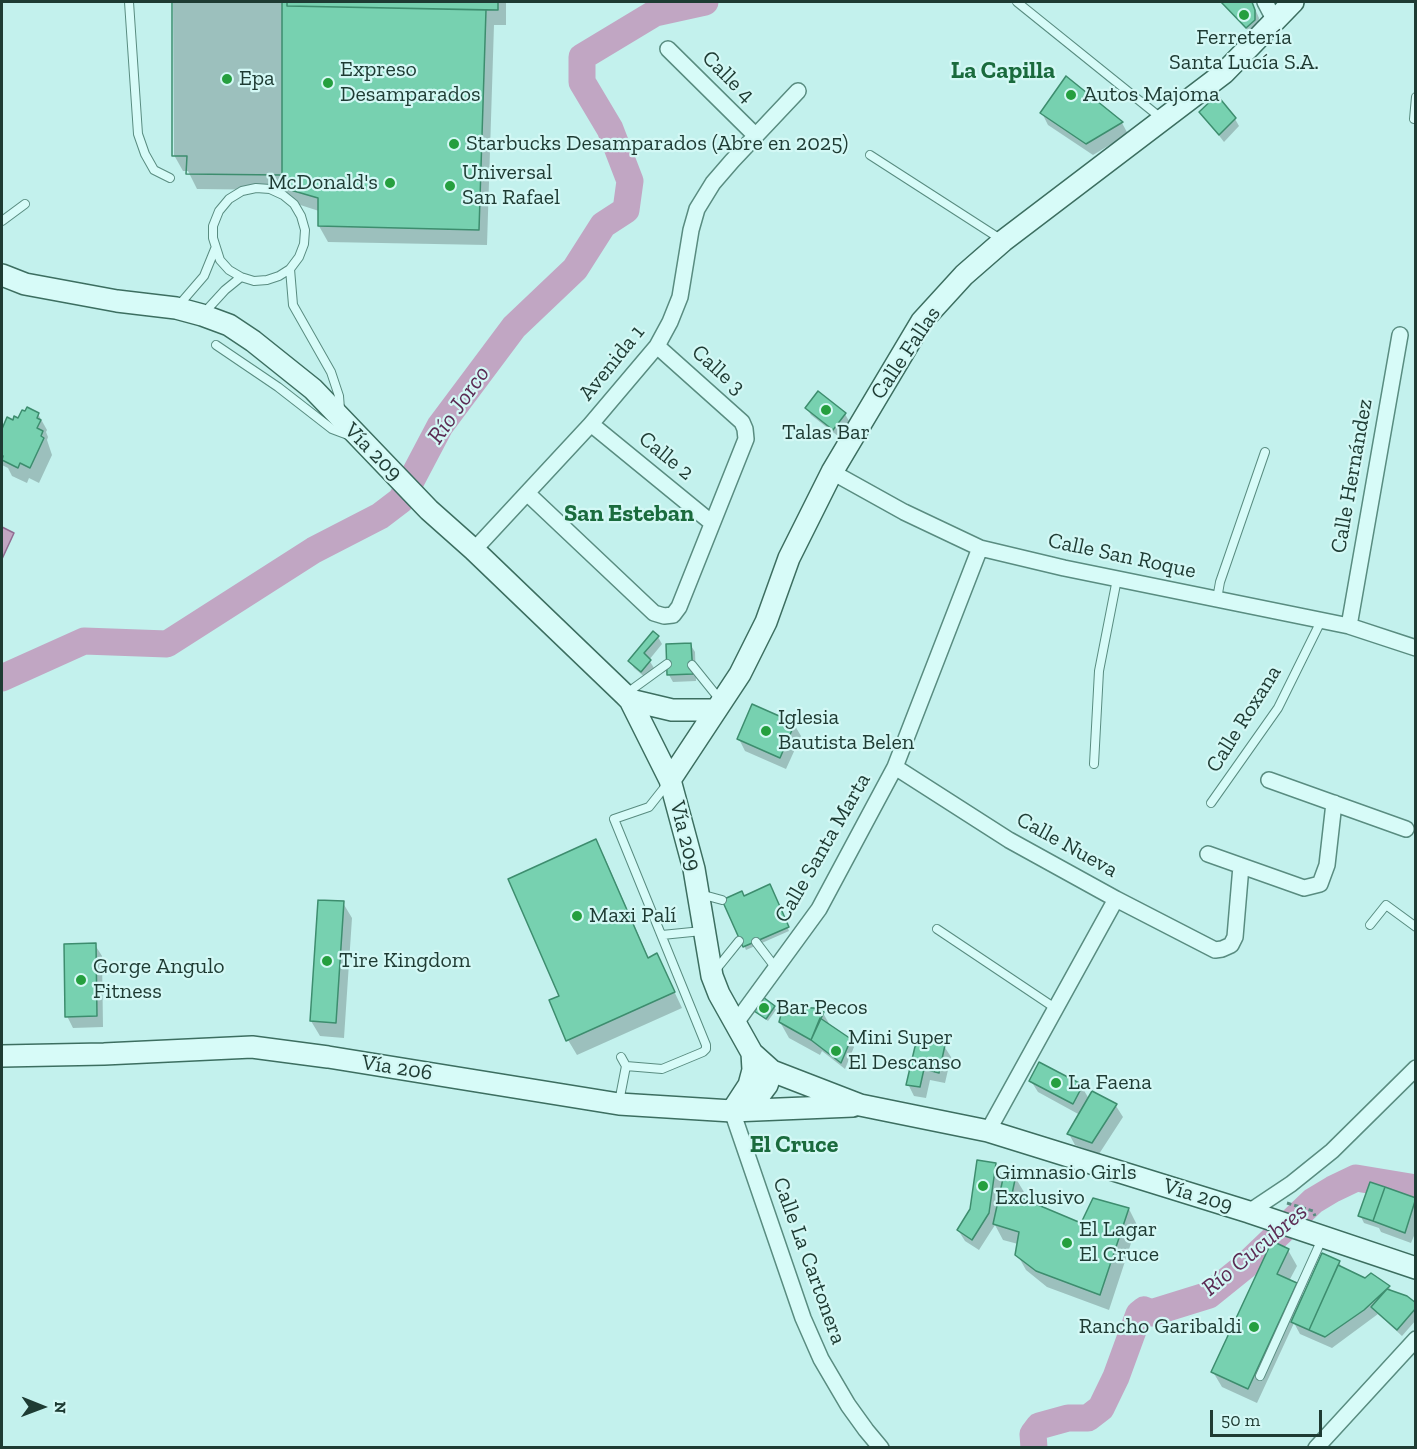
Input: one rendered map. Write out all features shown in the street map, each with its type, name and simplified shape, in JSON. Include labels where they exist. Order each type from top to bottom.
[{"type":"main road","name":"Calle Fallas","points":[[670,780],[740,674],[766,622],[789,558],[832,472],[922,321],[964,275],[1003,241],[1224,73],[1293,2]]},
{"type":"main road","name":"Vía 209","points":[[2,275],[37,286],[117,301],[176,308],[229,326],[283,363],[313,389],[429,510],[474,550],[627,698],[670,780],[688,842],[712,976],[752,1053],[772,1071],[860,1105],[988,1131],[1255,1214],[1416,1268]]},
{"type":"main road","points":[[627,698],[672,710],[719,706]]},
{"type":"main road","name":"Vía 206","points":[[2,1056],[252,1047],[619,1104],[732,1111],[860,1105]]},
{"type":"main road","points":[[732,1111],[749,1085],[753,1070],[752,1053]]},
{"type":"main road","points":[[732,1111],[746,1106],[758,1097],[767,1085],[772,1071]]},
{"type":"street","points":[[1265,2],[1275,21]]},
{"type":"street","name":"Calle 4","points":[[668,49],[756,136]]},
{"type":"street","name":"Avenida 1","points":[[474,550],[591,424],[657,346],[680,297],[691,230],[697,209],[713,183],[798,91]]},
{"type":"street","name":"Calle Hernández","points":[[1349,626],[1400,334]]},
{"type":"street","name":"Calle 3","points":[[657,346],[742,422],[745,429],[746,439],[712,523]]},
{"type":"street","name":"Calle 2","points":[[591,424],[712,523]]},
{"type":"street","name":"Calle San Roque","points":[[832,472],[904,513],[980,548],[1349,626],[1416,648]]},
{"type":"street","points":[[527,493],[654,613],[664,616],[673,615],[679,607],[712,523]]},
{"type":"street","name":"Calle Santa Marta","points":[[735,1024],[819,909],[896,767],[980,548]]},
{"type":"street","name":"Calle Nueva","points":[[896,767],[1010,840],[1116,899],[1215,950],[1222,950],[1231,945],[1235,937],[1241,866]]},
{"type":"street","points":[[1269,780],[1406,829]]},
{"type":"street","points":[[1208,854],[1304,888],[1320,884],[1327,865],[1334,803]]},
{"type":"street","points":[[988,1131],[1116,899]]},
{"type":"street","points":[[1255,1214],[1332,1151],[1414,1071]]},
{"type":"street","name":"Calle La Cartonera","points":[[732,1111],[802,1318],[821,1359],[848,1405],[881,1448]]},
{"type":"street","points":[[1316,1448],[1416,1339]]},
{"type":"lane","points":[[129,2],[138,134],[154,170],[170,178]]},
{"type":"lane","points":[[1017,2],[1162,119]]},
{"type":"lane","points":[[1413,119],[1416,98]]},
{"type":"lane","points":[[870,155],[1003,241]]},
{"type":"lane","points":[[256,188],[270,189],[283,195],[294,204],[303,223],[304,244],[299,257],[290,269],[267,280],[254,281],[241,278],[220,260],[215,249],[213,226],[219,211],[229,199],[242,191],[256,188]]},
{"type":"lane","points":[[2,221],[26,204]]},
{"type":"lane","points":[[176,308],[204,276],[215,249]]},
{"type":"lane","points":[[290,269],[293,305],[331,372],[339,396],[341,420]]},
{"type":"lane","points":[[202,315],[225,290],[241,278]]},
{"type":"lane","points":[[216,345],[278,387],[332,429],[368,448]]},
{"type":"lane","points":[[1217,599],[1220,582],[1265,452]]},
{"type":"lane","points":[[1094,764],[1099,672],[1118,579]]},
{"type":"lane","name":"Calle Roxana","points":[[1211,802],[1278,708],[1321,621]]},
{"type":"lane","points":[[627,698],[667,664]]},
{"type":"lane","points":[[692,665],[719,706]]},
{"type":"lane","points":[[626,1066],[662,1069],[703,1053],[706,1045],[614,819],[649,807],[670,780]]},
{"type":"lane","points":[[698,894],[722,900]]},
{"type":"lane","points":[[1370,925],[1386,905],[1416,927]]},
{"type":"lane","points":[[937,929],[1055,1008]]},
{"type":"lane","points":[[662,935],[704,931]]},
{"type":"lane","points":[[712,976],[740,941]]},
{"type":"lane","points":[[756,942],[775,967]]},
{"type":"lane","points":[[619,1104],[626,1066],[621,1058]]},
{"type":"lane","points":[[1260,1376],[1315,1235]]},
{"type":"path","points":[[1291,1204],[1313,1211]]},
{"type":"shaded area","points":[[2,527],[14,533],[2,559]]},
{"type":"building","name":"Expreso Desamparados","points":[[172,2],[287,2],[287,6],[486,10],[479,230],[318,226],[318,198],[280,187],[282,175],[186,174],[187,156],[172,156]]},
{"type":"building","name":"Epa","points":[[172,2],[282,2],[282,175],[186,174],[187,156],[172,156]]},
{"type":"building","points":[[287,2],[498,2],[498,10],[287,6]]},
{"type":"building","name":"Ferretería Santa Lucía S.A.","points":[[1221,2],[1252,2],[1255,20],[1246,28]]},
{"type":"building","name":"Autos Majoma","points":[[1066,76],[1123,122],[1086,144],[1040,113]]},
{"type":"building","points":[[1217,95],[1236,118],[1219,135],[1199,112]]},
{"type":"building","name":"Talas Bar","points":[[818,391],[846,413],[833,430],[805,408]]},
{"type":"building","points":[[27,407],[39,413],[37,418],[41,420],[37,428],[43,431],[41,436],[44,438],[30,468],[20,463],[18,468],[2,460],[2,429],[7,417],[13,420],[14,416],[18,418],[22,410],[25,411]]},
{"type":"building","points":[[653,631],[659,636],[644,653],[651,660],[641,672],[628,661]]},
{"type":"building","points":[[691,643],[693,674],[667,675],[666,644]]},
{"type":"building","name":"Iglesia Bautista Belen","points":[[752,704],[795,723],[780,758],[737,739]]},
{"type":"building","name":"Maxi Palí","points":[[596,839],[648,958],[657,953],[675,992],[566,1041],[549,1000],[559,996],[508,879]]},
{"type":"building","points":[[770,884],[789,927],[743,947],[722,900],[742,891],[744,896]]},
{"type":"building","name":"Tire Kingdom","points":[[318,900],[344,901],[336,1023],[310,1021]]},
{"type":"building","name":"Gorge Angulo Fitness","points":[[96,943],[97,1016],[65,1017],[64,944]]},
{"type":"building","name":"Bar Pecos","points":[[763,997],[775,1006],[766,1019],[754,1011]]},
{"type":"building","points":[[783,1007],[814,1008],[824,1012],[811,1040],[779,1022]]},
{"type":"building","name":"Mini Super El Descanso","points":[[820,1018],[851,1039],[841,1063],[811,1040]]},
{"type":"building","points":[[917,1038],[945,1045],[939,1073],[924,1069],[920,1087],[906,1085]]},
{"type":"building","name":"La Faena","points":[[1039,1062],[1083,1085],[1073,1104],[1029,1081]]},
{"type":"building","points":[[1092,1091],[1117,1104],[1092,1143],[1067,1134]]},
{"type":"building","name":"Gimnasio Girls Exclusivo","points":[[977,1160],[996,1163],[989,1213],[972,1240],[957,1230],[970,1209]]},
{"type":"building","name":"El Lagar El Cruce","points":[[1004,1174],[1016,1175],[1012,1194],[1081,1223],[1093,1198],[1129,1208],[1100,1295],[1036,1271],[1015,1255],[1019,1232],[993,1224]]},
{"type":"building","points":[[1370,1182],[1385,1187],[1373,1221],[1358,1216]]},
{"type":"building","points":[[1385,1187],[1416,1198],[1405,1233],[1373,1221]]},
{"type":"building","name":"Rancho Garibaldi","points":[[1272,1241],[1289,1249],[1277,1274],[1297,1283],[1248,1389],[1211,1372]]},
{"type":"building","points":[[1322,1253],[1340,1261],[1309,1330],[1291,1322]]},
{"type":"building","points":[[1338,1265],[1365,1278],[1371,1273],[1390,1286],[1364,1310],[1325,1337],[1309,1330]]},
{"type":"building","points":[[1387,1289],[1407,1296],[1416,1303],[1416,1308],[1397,1330],[1371,1307]]},
{"type":"waterway","name":"Río Jorco","points":[[2,678],[84,641],[167,644],[314,550],[380,516],[401,500],[440,426],[514,327],[575,269],[603,225],[626,210],[630,181],[610,129],[582,82],[582,57],[655,13],[705,2]]},
{"type":"waterway","name":"Río Cucubres","points":[[1034,1448],[1033,1434],[1039,1426],[1068,1418],[1088,1418],[1101,1408],[1116,1377],[1139,1314],[1144,1310],[1151,1313],[1209,1295],[1245,1266],[1313,1201],[1356,1178],[1416,1188]]},
{"type":"place","name":"Ferretería Santa Lucía S.A.","points":[[1244,15]]},
{"type":"place","name":"Epa","points":[[227,79]]},
{"type":"place","name":"Expreso Desamparados","points":[[328,83]]},
{"type":"place","name":"Autos Majoma","points":[[1071,95]]},
{"type":"place","name":"Starbucks Desamparados (Abre en 2025)","points":[[454,144]]},
{"type":"place","name":"McDonald's","points":[[390,183]]},
{"type":"place","name":"Universal San Rafael","points":[[450,186]]},
{"type":"place","name":"Talas Bar","points":[[826,410]]},
{"type":"place","name":"Iglesia Bautista Belen","points":[[766,731]]},
{"type":"place","name":"Maxi Palí","points":[[577,916]]},
{"type":"place","name":"Tire Kingdom","points":[[327,961]]},
{"type":"place","name":"Gorge Angulo Fitness","points":[[81,980]]},
{"type":"place","name":"Bar Pecos","points":[[764,1008]]},
{"type":"place","name":"Mini Super El Descanso","points":[[836,1051]]},
{"type":"place","name":"La Faena","points":[[1056,1083]]},
{"type":"place","name":"Gimnasio Girls Exclusivo","points":[[983,1186]]},
{"type":"place","name":"El Lagar El Cruce","points":[[1067,1243]]},
{"type":"place","name":"Rancho Garibaldi","points":[[1254,1327]]},
{"type":"district","name":"La Capilla","points":[[1003,71]]},
{"type":"district","name":"San Esteban","points":[[629,514]]},
{"type":"district","name":"El Cruce","points":[[794,1145]]}]
